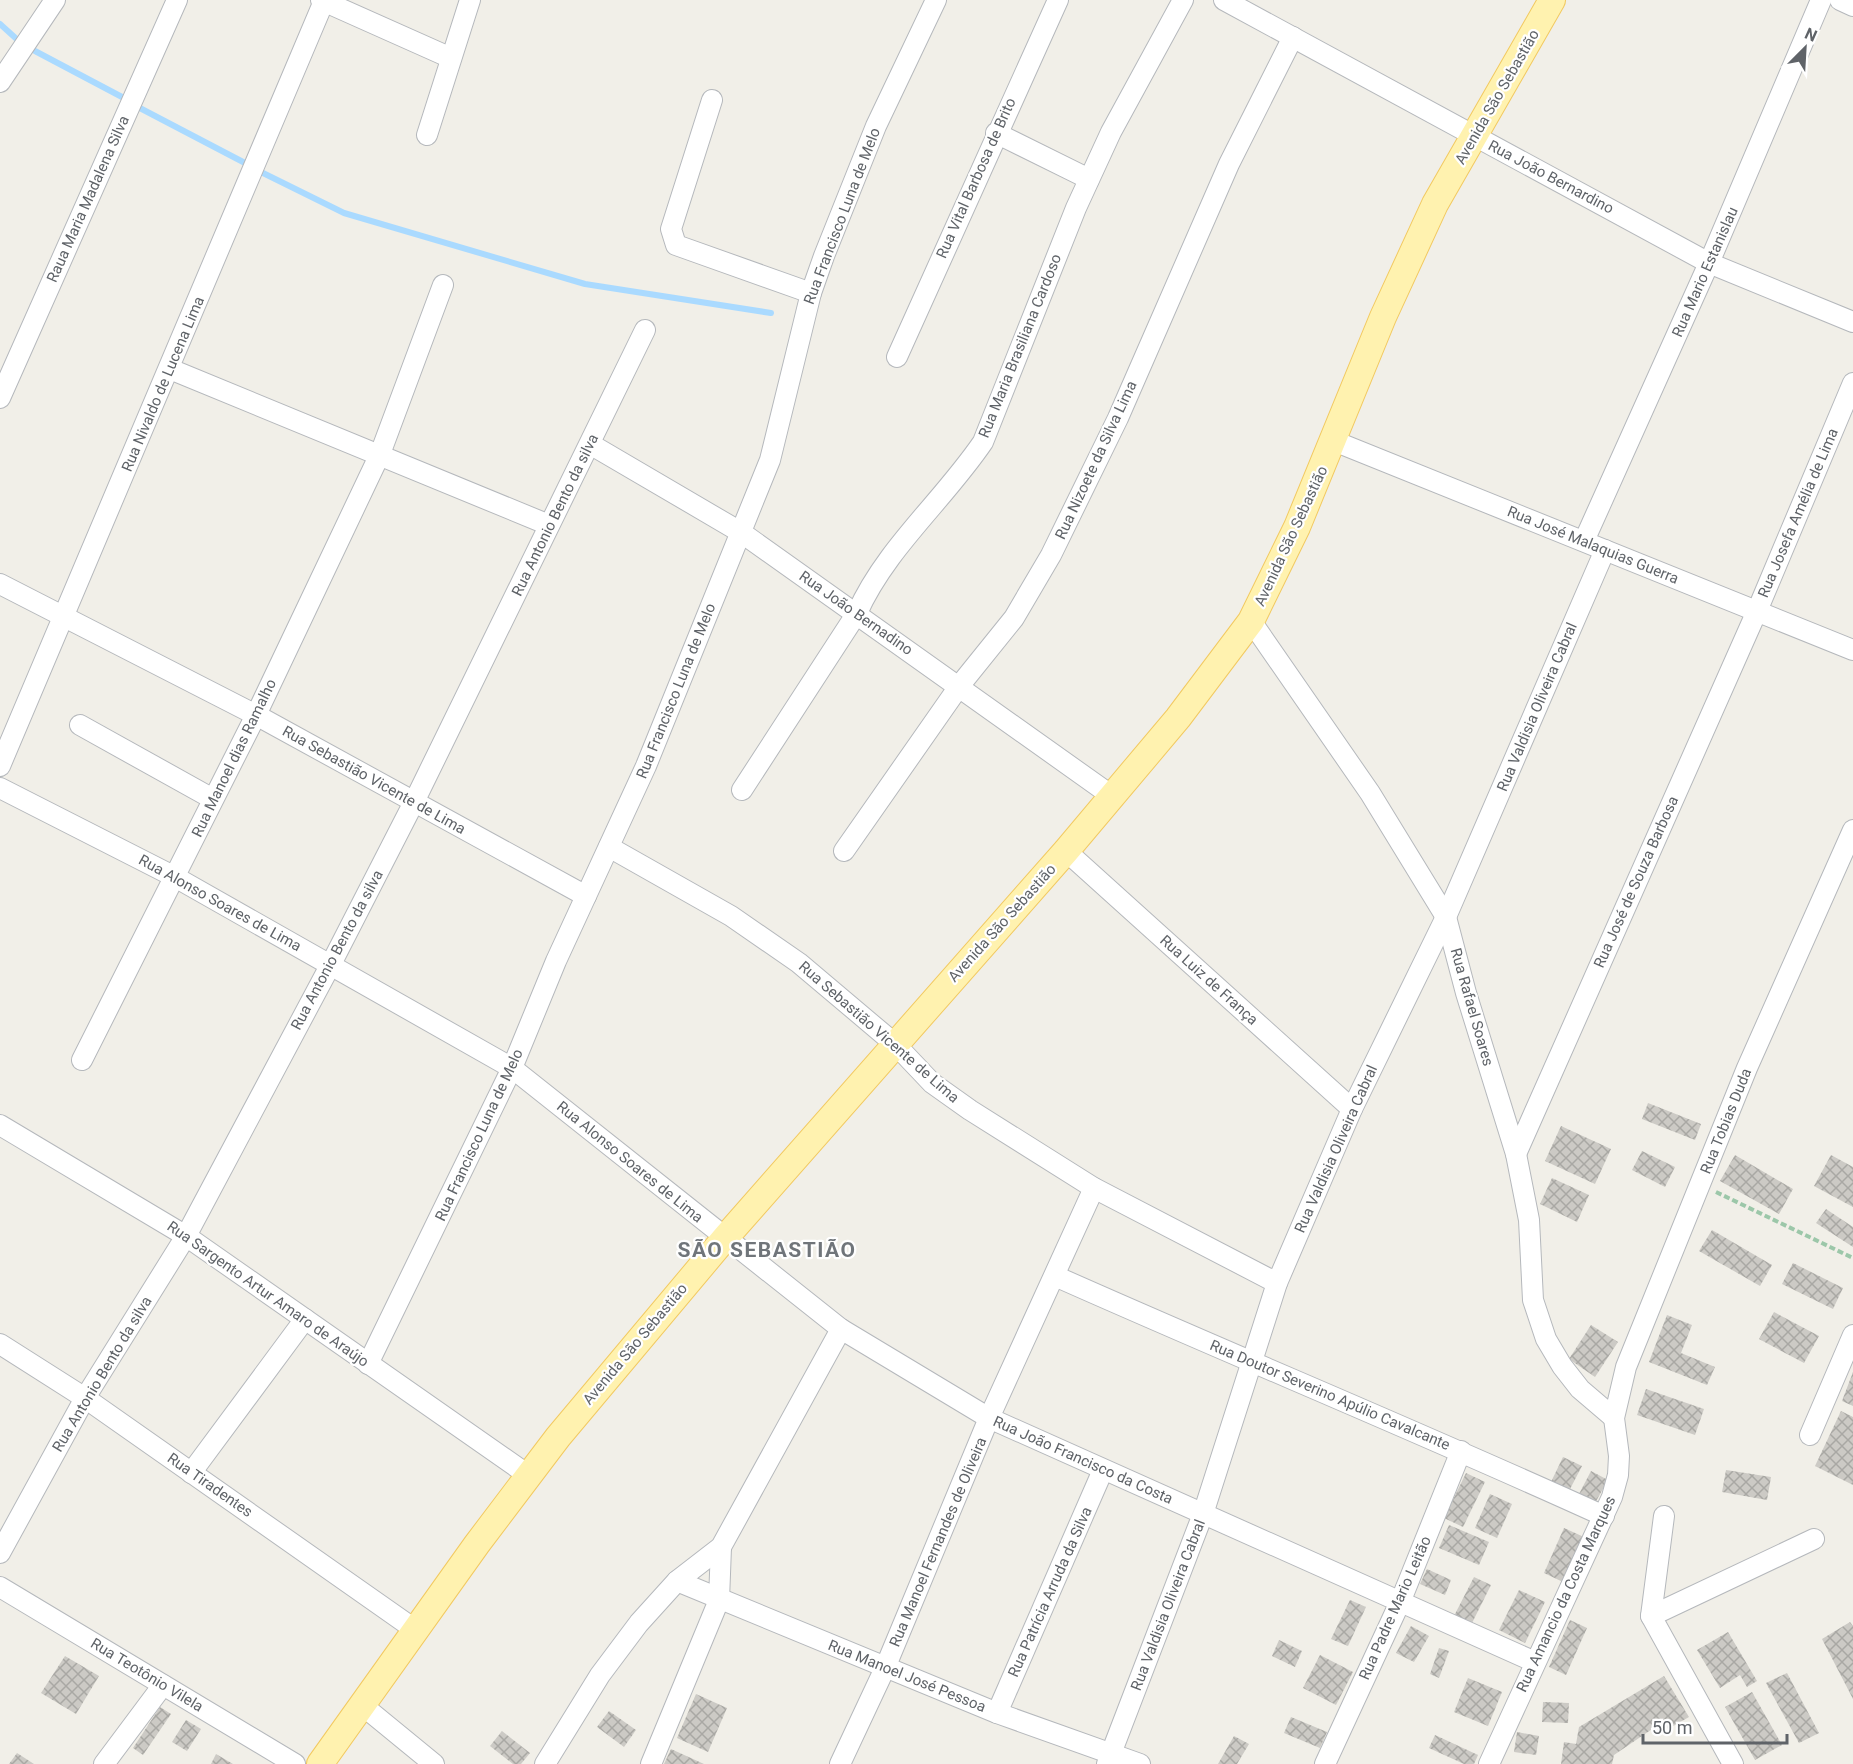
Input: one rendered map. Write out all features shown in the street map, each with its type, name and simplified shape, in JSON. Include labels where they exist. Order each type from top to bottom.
[{"type":"main road","name":"Avenida São Sebastião","points":[[320,1764],[528,1475],[725,1238],[1066,851],[1178,718],[1251,621],[1297,527],[1383,317],[1435,204],[1552,0]]},
{"type":"street","points":[[0,82],[55,0]]},
{"type":"street","name":"Raua Maria Madalena Silva","points":[[0,398],[177,0]]},
{"type":"street","points":[[427,135],[470,0]]},
{"type":"street","name":"Rua Francisco Luna de Melo","points":[[368,1364],[512,1068],[555,962],[646,766],[770,460],[811,293],[876,126],[936,0]]},
{"type":"street","name":"Rua Vital Barbosa de Brito","points":[[897,357],[996,133],[1058,0]]},
{"type":"street","name":"Rua Maria Brasiliana Cardoso","points":[[742,790],[857,613],[871,583],[983,442],[1089,179],[1183,0]]},
{"type":"street","name":"Rua João Bernardino","points":[[1224,0],[1709,263],[1853,322]]},
{"type":"street","name":"Rua Mario Estanislau","points":[[1584,542],[1709,263],[1821,0]]},
{"type":"street","points":[[1840,0],[1853,6]]},
{"type":"street","points":[[322,1],[451,58]]},
{"type":"street","name":"Rua Nivaldo de Lucena Lima","points":[[0,766],[62,614],[170,369],[322,1]]},
{"type":"street","name":"Rua Nizoete da Silva Lima","points":[[844,851],[960,686],[1014,618],[1051,555],[1085,488],[1229,164],[1293,37]]},
{"type":"street","points":[[712,100],[671,230],[676,245],[811,293]]},
{"type":"street","points":[[996,133],[1089,179]]},
{"type":"street","name":"Rua Manoel dias Ramalho","points":[[82,1060],[256,715],[380,454],[443,285]]},
{"type":"street","name":"Rua Antonio Bento da silva","points":[[0,1553],[85,1398],[186,1236],[331,964],[414,802],[645,330]]},
{"type":"street","points":[[170,369],[549,525]]},
{"type":"street","name":"Rua Josefa Amélia de Lima","points":[[1756,611],[1853,383]]},
{"type":"street","name":"Rua José Malaquias Guerra","points":[[1334,441],[1853,650]]},
{"type":"street","name":"Rua João Bernadino","points":[[590,444],[742,533],[1112,796]]},
{"type":"street","name":"Rua Valdisia Oliveira Cabral","points":[[1109,1759],[1203,1514],[1277,1283],[1352,1109],[1446,917],[1605,550]]},
{"type":"street","name":"Rua Sebastião Vicente de Lima","points":[[0,584],[256,715],[586,896]]},
{"type":"street","name":"Rua José de Souza Barbosa","points":[[1516,1154],[1756,611]]},
{"type":"street","name":"Rua Rafael Soares","points":[[1251,621],[1370,793],[1446,917],[1466,993],[1516,1154],[1529,1220],[1533,1300],[1546,1339],[1562,1366],[1580,1389],[1614,1418]]},
{"type":"street","points":[[80,725],[213,799]]},
{"type":"street","name":"Rua Alonso Soares de Lima","points":[[0,788],[175,877],[512,1068],[725,1238]]},
{"type":"street","name":"Rua Tobias Duda","points":[[1614,1418],[1626,1367],[1747,1068],[1853,830]]},
{"type":"street","name":"Rua Sebastião Vicente de Lima","points":[[609,847],[731,916],[800,963],[895,1044],[932,1083],[970,1110],[1094,1188],[1277,1283]]},
{"type":"street","name":"Rua Luiz de França","points":[[1066,851],[1352,1109]]},
{"type":"street","name":"Rua Sargento Artur Amaro de Araújo","points":[[0,1125],[186,1236],[528,1475]]},
{"type":"street","name":"Rua Manoel Fernandes de Oliveira","points":[[840,1764],[885,1668],[989,1418],[1094,1188]]},
{"type":"street","name":"Rua João Francisco da Costa","points":[[725,1238],[841,1329],[989,1418],[1401,1600],[1535,1662]]},
{"type":"street","name":"Rua Doutor Severino Apúlio Cavalcante","points":[[1055,1276],[1252,1364],[1461,1451],[1604,1516]]},
{"type":"street","points":[[191,1473],[305,1319]]},
{"type":"street","points":[[545,1764],[600,1675],[639,1623],[677,1581],[722,1547],[841,1329]]},
{"type":"street","points":[[1810,1436],[1853,1335]]},
{"type":"street","name":"Rua Tiradentes","points":[[0,1344],[85,1398],[417,1630]]},
{"type":"street","name":"Rua Amancio da Costa Marques","points":[[1489,1764],[1604,1516],[1618,1474],[1614,1418]]},
{"type":"street","name":"Rua Padre Mario Leitão","points":[[1325,1764],[1401,1600],[1461,1451]]},
{"type":"street","name":"Rua Patrícia Arruda da Silva","points":[[997,1713],[1103,1470]]},
{"type":"street","points":[[1664,1516],[1651,1616],[1733,1764]]},
{"type":"street","points":[[1651,1616],[1815,1539]]},
{"type":"street","points":[[651,1764],[719,1600],[722,1547]]},
{"type":"street","name":"Rua Manoel José Pessoa","points":[[677,1581],[1109,1759],[1140,1764]]},
{"type":"street","name":"Rua Teotônio Vilela","points":[[0,1587],[295,1764]]},
{"type":"street","points":[[104,1764],[163,1685]]},
{"type":"street","points":[[363,1705],[434,1764]]},
{"type":"path","points":[[1700,1184],[1853,1258]]},
{"type":"building","points":[[1648,1103],[1701,1124],[1695,1140],[1642,1119]]},
{"type":"building","points":[[1561,1126],[1611,1149],[1595,1184],[1545,1161]]},
{"type":"building","points":[[1642,1151],[1675,1167],[1665,1187],[1632,1170]]},
{"type":"building","points":[[1735,1155],[1793,1189],[1779,1214],[1720,1181]]},
{"type":"building","points":[[1831,1155],[1853,1167],[1853,1207],[1814,1186]]},
{"type":"building","points":[[1552,1178],[1589,1195],[1577,1222],[1540,1204]]},
{"type":"building","points":[[1826,1209],[1853,1227],[1853,1247],[1816,1223]]},
{"type":"building","points":[[1712,1230],[1772,1265],[1760,1286],[1699,1251]]},
{"type":"building","points":[[1793,1263],[1843,1288],[1833,1309],[1782,1284]]},
{"type":"building","points":[[1774,1312],[1819,1336],[1804,1363],[1759,1339]]},
{"type":"building","points":[[1667,1315],[1692,1325],[1681,1353],[1715,1367],[1707,1385],[1649,1362]]},
{"type":"building","points":[[1591,1325],[1618,1342],[1595,1377],[1569,1359]]},
{"type":"building","points":[[1853,1372],[1853,1406],[1842,1401]]},
{"type":"building","points":[[1646,1389],[1704,1409],[1695,1435],[1637,1415]]},
{"type":"building","points":[[1841,1411],[1853,1417],[1853,1485],[1815,1466]]},
{"type":"building","points":[[1563,1457],[1582,1466],[1569,1491],[1551,1482]]},
{"type":"building","points":[[1726,1470],[1771,1477],[1767,1500],[1722,1492]]},
{"type":"building","points":[[1591,1471],[1608,1480],[1595,1503],[1579,1494]]},
{"type":"building","points":[[1466,1473],[1485,1482],[1463,1527],[1444,1518]]},
{"type":"building","points":[[1490,1494],[1512,1504],[1497,1538],[1475,1528]]},
{"type":"building","points":[[1449,1525],[1489,1542],[1479,1565],[1439,1548]]},
{"type":"building","points":[[1564,1528],[1584,1537],[1563,1582],[1544,1573]]},
{"type":"building","points":[[1427,1569],[1451,1580],[1445,1595],[1420,1584]]},
{"type":"building","points":[[1474,1577],[1491,1585],[1471,1625],[1454,1616]]},
{"type":"building","points":[[1519,1590],[1545,1602],[1525,1643],[1499,1630]]},
{"type":"building","points":[[1350,1600],[1366,1607],[1348,1646],[1331,1639]]},
{"type":"building","points":[[1570,1620],[1587,1628],[1566,1675],[1549,1667]]},
{"type":"building","points":[[1850,1622],[1853,1626],[1853,1699],[1822,1639]]},
{"type":"building","points":[[1411,1626],[1429,1636],[1414,1662],[1396,1653]]},
{"type":"building","points":[[1728,1632],[1757,1681],[1747,1687],[1740,1675],[1720,1688],[1697,1650]]},
{"type":"building","points":[[1279,1640],[1302,1651],[1295,1667],[1272,1656]]},
{"type":"building","points":[[1439,1648],[1449,1651],[1439,1678],[1430,1674]]},
{"type":"building","points":[[1320,1655],[1353,1672],[1336,1705],[1303,1688]]},
{"type":"building","points":[[65,1656],[99,1676],[76,1714],[41,1693]]},
{"type":"building","points":[[1787,1673],[1819,1733],[1799,1743],[1766,1683]]},
{"type":"building","points":[[1664,1676],[1689,1717],[1668,1729],[1664,1721],[1614,1755],[1612,1764],[1561,1764],[1564,1742],[1576,1744],[1579,1727]]},
{"type":"building","points":[[1468,1678],[1502,1692],[1488,1726],[1454,1712]]},
{"type":"building","points":[[1752,1692],[1782,1745],[1755,1760],[1725,1707]]},
{"type":"building","points":[[696,1694],[727,1708],[708,1752],[677,1738]]},
{"type":"building","points":[[1543,1702],[1569,1703],[1568,1723],[1542,1722]]},
{"type":"building","points":[[160,1707],[171,1714],[143,1755],[133,1748]]},
{"type":"building","points":[[609,1711],[636,1730],[624,1747],[597,1727]]},
{"type":"building","points":[[1291,1717],[1327,1732],[1320,1748],[1284,1733]]},
{"type":"building","points":[[186,1720],[201,1729],[187,1751],[172,1742]]},
{"type":"building","points":[[502,1731],[530,1753],[521,1764],[513,1764],[490,1746]]},
{"type":"building","points":[[1517,1732],[1539,1736],[1536,1755],[1514,1752]]},
{"type":"building","points":[[1435,1735],[1478,1755],[1474,1764],[1464,1764],[1429,1748]]},
{"type":"building","points":[[1234,1736],[1249,1744],[1237,1764],[1218,1764]]},
{"type":"building","points":[[671,1749],[704,1764],[664,1764]]},
{"type":"building","points":[[17,1753],[34,1764],[9,1764]]},
{"type":"building","points":[[216,1754],[233,1764],[211,1764]]},
{"type":"waterway","points":[[0,24],[21,43]]},
{"type":"waterway","points":[[35,51],[122,97]]},
{"type":"waterway","points":[[136,106],[245,163]]},
{"type":"waterway","points":[[261,172],[344,213],[585,284],[771,313]]},
{"type":"district","name":"SÃO SEBASTIÃO","points":[[767,1250]]}]
